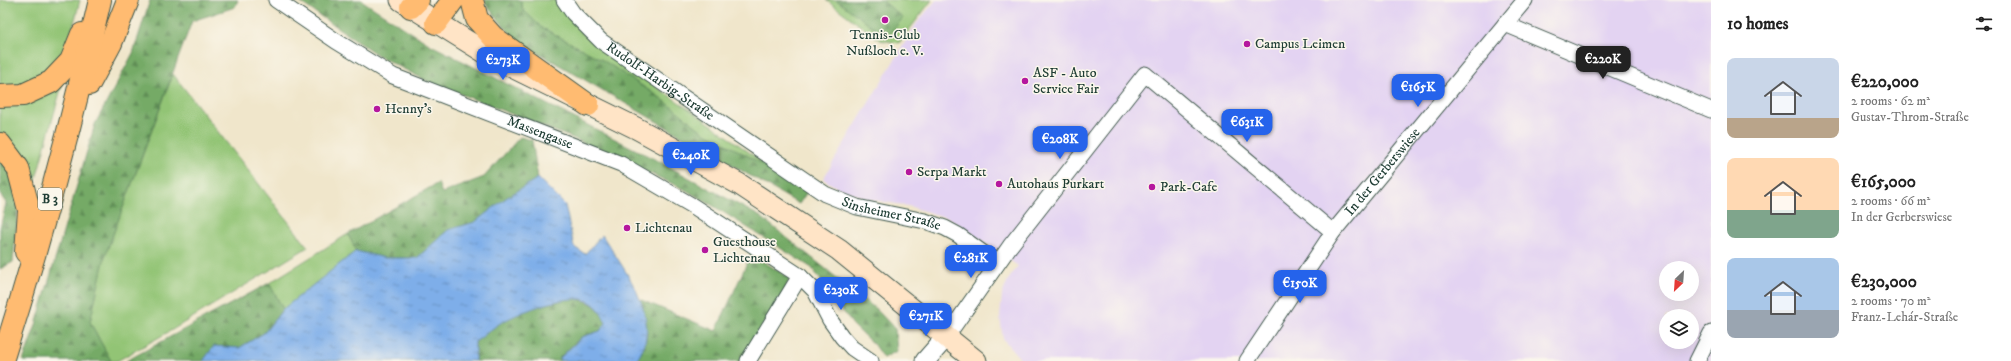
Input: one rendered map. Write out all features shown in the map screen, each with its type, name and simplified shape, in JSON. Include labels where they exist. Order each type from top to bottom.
[{"type":"highway","points":[[0,96],[23,95],[51,82],[71,61],[97,0]]},
{"type":"highway","name":"B 3","points":[[2,361],[26,283],[74,114],[100,0]]},
{"type":"highway","points":[[74,114],[110,43],[128,0]]},
{"type":"highway","points":[[436,23],[453,0]]},
{"type":"highway","points":[[472,0],[477,19],[493,37],[588,104]]},
{"type":"highway","points":[[0,144],[18,168],[29,210],[26,240],[26,283]]},
{"type":"main road","points":[[410,2],[436,23],[494,58],[588,104],[739,184],[805,226],[876,278],[976,361]]},
{"type":"street","name":"Massengasse","points":[[276,0],[336,41],[393,76],[621,164],[693,206],[800,276],[815,291],[830,320],[842,337],[852,348],[871,361]]},
{"type":"street","name":"Rudolf-Harbig-Straße","points":[[564,0],[573,13],[601,41],[825,194]]},
{"type":"street","name":"In der Gerberswiese","points":[[1247,361],[1333,232],[1525,0]]},
{"type":"street","points":[[1505,24],[1711,110]]},
{"type":"street","points":[[925,361],[947,336],[997,263],[1145,74],[1333,232]]},
{"type":"street","name":"Sinsheimer Straße","points":[[825,194],[857,207],[925,221],[945,228],[997,263]]},
{"type":"street","points":[[748,361],[800,276]]},
{"type":"street","points":[[1697,361],[1711,333]]},
{"type":"shaded area","points":[[936,0],[1711,0],[1711,361],[1022,361],[1003,339],[1000,317],[1002,295],[1008,280],[1018,266],[951,219],[908,206],[868,199],[838,188],[823,179],[916,24]]},
{"type":"green space","points":[[0,0],[80,0],[70,36],[59,59],[42,76],[31,83],[16,86],[0,86]]},
{"type":"green space","points":[[150,0],[238,0],[235,7],[192,21],[105,256],[90,322],[111,361],[23,361],[35,328],[95,124],[133,53]]},
{"type":"green space","points":[[297,0],[361,0],[429,44],[662,163],[761,217],[877,310],[895,329],[897,351],[883,358],[874,345],[853,325],[812,268],[715,207],[684,189],[575,139],[425,80],[379,56]]},
{"type":"green space","points":[[485,0],[520,0],[523,10],[541,27],[604,61],[662,99],[702,131],[772,169],[807,192],[799,204],[516,40],[486,5]]},
{"type":"green space","points":[[520,0],[555,0],[582,33],[597,46],[712,125],[772,169],[702,131],[662,99],[604,61],[541,27],[523,10]]},
{"type":"green space","name":"Tennis-Club Nußloch e. V.","points":[[826,0],[932,0],[899,43],[880,40]]},
{"type":"green space","points":[[836,0],[882,0],[903,18],[887,37]]},
{"type":"green space","points":[[173,74],[308,247],[172,330],[117,361],[111,361],[90,322],[105,256]]},
{"type":"green space","points":[[62,85],[32,193],[0,134],[0,104]]},
{"type":"green space","points":[[520,137],[532,140],[538,178],[506,198],[475,222],[448,230],[417,258],[385,258],[356,251],[348,234],[438,183],[442,193],[484,177]]},
{"type":"green space","points":[[0,153],[12,169],[18,209],[13,262],[0,269],[0,229],[6,203],[0,194]]},
{"type":"green space","points":[[348,234],[356,251],[283,309],[269,283]]},
{"type":"green space","points":[[751,254],[790,278],[785,290],[741,361],[636,361],[644,345],[647,331],[645,316],[639,299],[716,331]]},
{"type":"green space","points":[[269,283],[283,309],[264,333],[239,348],[214,346],[203,361],[126,361]]},
{"type":"green space","points":[[571,298],[593,305],[600,312],[606,323],[600,331],[581,337],[560,357],[560,361],[475,361],[475,342],[501,322],[528,309]]},
{"type":"water","points":[[538,178],[565,205],[574,247],[585,254],[602,235],[630,279],[644,312],[646,329],[644,345],[636,361],[560,361],[560,358],[582,337],[600,331],[606,323],[600,311],[590,302],[581,299],[570,299],[533,308],[499,324],[475,342],[475,361],[203,361],[214,346],[239,348],[264,333],[283,309],[356,251],[385,258],[417,258],[448,230],[475,222],[506,198]]},
{"type":"place","name":"Tennis-Club Nußloch e. V.","points":[[885,20]]},
{"type":"place","name":"Campus Leimen","points":[[1247,44]]},
{"type":"place","name":"ASF - Auto Service Fair","points":[[1025,81]]},
{"type":"place","name":"Henny's","points":[[377,109]]},
{"type":"place","name":"Serpa Markt","points":[[909,172]]},
{"type":"place","name":"Autohaus Purkart","points":[[999,184]]},
{"type":"place","name":"Park-Cafe","points":[[1152,187]]},
{"type":"place","name":"Lichtenau","points":[[627,228]]},
{"type":"place","name":"Guesthouse Lichtenau","points":[[705,250]]}]
